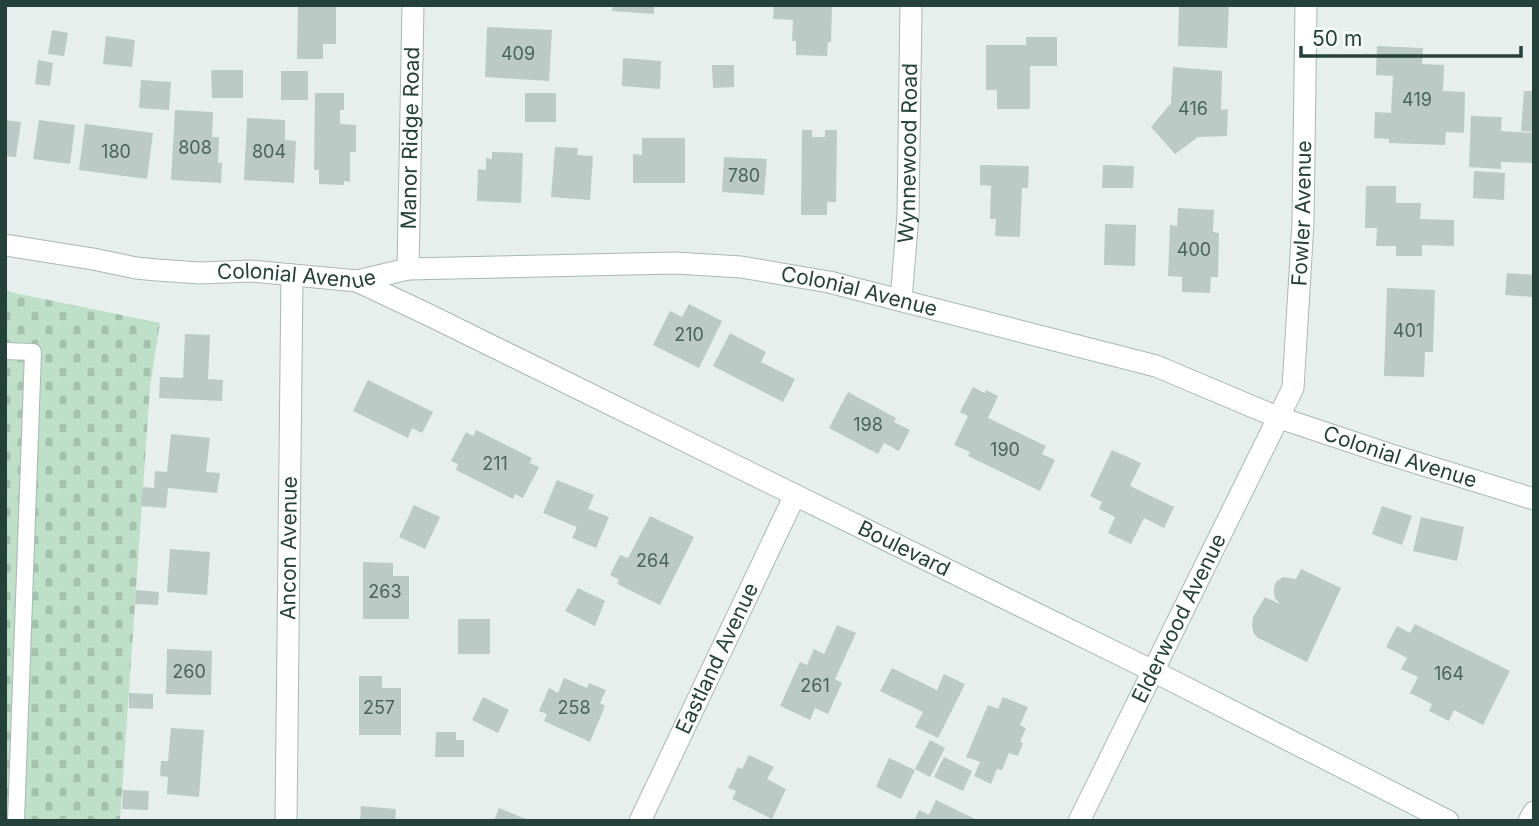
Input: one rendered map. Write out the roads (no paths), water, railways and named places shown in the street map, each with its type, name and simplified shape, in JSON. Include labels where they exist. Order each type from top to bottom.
[{"type":"street","name":"Manor Ridge Road","points":[[408,269],[413,5]]},
{"type":"street","name":"Wynnewood Road","points":[[901,300],[908,215],[911,5]]},
{"type":"street","name":"Fowler Avenue","points":[[1277,417],[1293,388],[1303,223],[1306,5]]},
{"type":"street","name":"Colonial Avenue","points":[[5,245],[136,268],[200,273],[251,271],[357,281],[408,269],[675,263],[741,267],[830,282],[1156,366],[1277,417],[1534,499]]},
{"type":"street","name":"Ancon Avenue","points":[[286,821],[292,275]]},
{"type":"street","name":"Boulevard","points":[[357,281],[1153,671],[1448,821]]},
{"type":"street","name":"Elderwood Avenue","points":[[1079,821],[1277,417]]},
{"type":"street","name":"Eastland Avenue","points":[[640,821],[795,495]]},
{"type":"street","points":[[1529,821],[1534,812]]},
{"type":"lane","points":[[5,351],[33,352],[16,821]]}]
